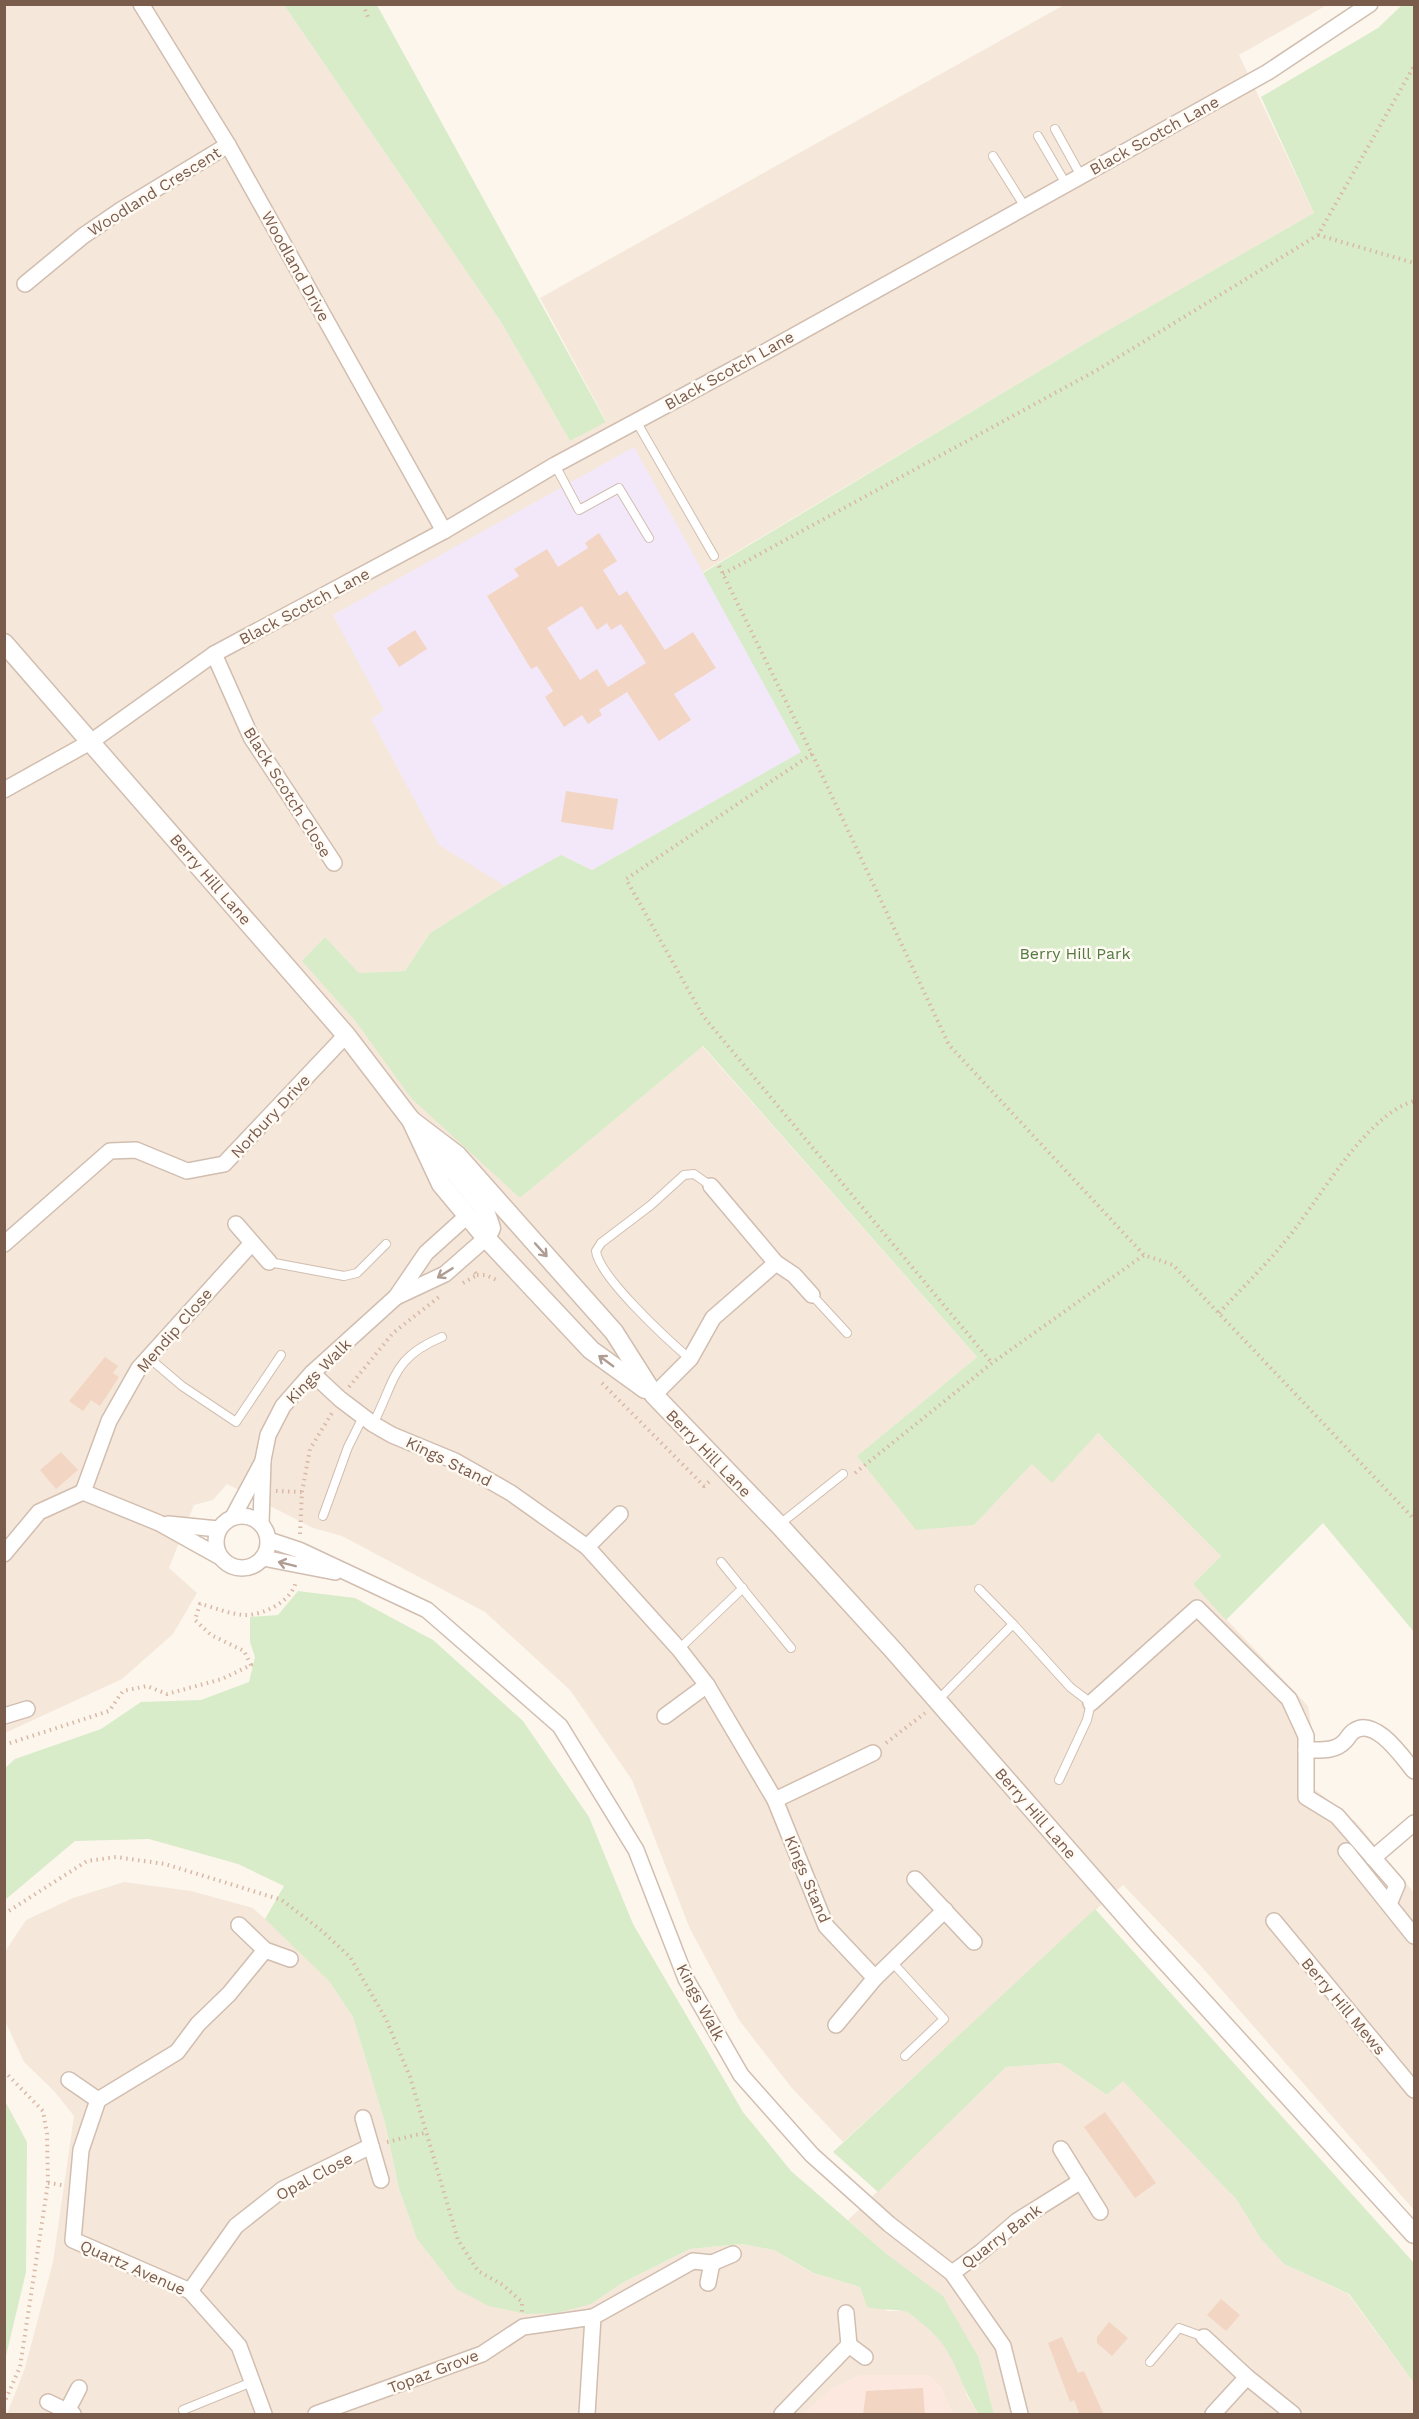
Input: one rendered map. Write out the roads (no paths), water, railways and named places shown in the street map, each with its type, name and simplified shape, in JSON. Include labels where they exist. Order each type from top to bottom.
[{"type":"street","name":"Woodland Drive","points":[[141,4],[228,145],[444,531]]},
{"type":"street","name":"Black Scotch Lane","points":[[4,790],[92,741],[214,654],[444,531],[555,465],[1268,72],[1370,4]]},
{"type":"street","name":"Woodland Crescent","points":[[25,285],[83,236],[111,216],[228,145]]},
{"type":"street","name":"Berry Hill Lane","points":[[4,643],[92,741],[346,1035],[411,1120],[476,1212],[486,1238],[591,1350],[654,1395],[779,1525],[938,1700],[1144,1937],[1414,2234]]},
{"type":"street","name":"Black Scotch Close","points":[[214,654],[251,737],[334,863]]},
{"type":"street","name":"Norbury Drive","points":[[4,1244],[110,1151],[136,1150],[187,1171],[224,1164],[346,1035]]},
{"type":"street","name":"Berry Hill Lane","points":[[411,1120],[457,1155],[503,1206],[614,1332],[654,1395]]},
{"type":"street","points":[[711,1186],[776,1263],[794,1275],[812,1294]]},
{"type":"street","points":[[476,1212],[503,1206]]},
{"type":"street","name":"Kings Walk","points":[[261,1524],[263,1460],[268,1435],[283,1406],[312,1373],[396,1297],[426,1253],[476,1212]]},
{"type":"street","points":[[236,1224],[269,1262]]},
{"type":"street","name":"Kings Walk","points":[[396,1297],[445,1274],[486,1238]]},
{"type":"street","name":"Mendip Close","points":[[83,1492],[109,1421],[148,1358],[252,1244]]},
{"type":"street","points":[[654,1395],[690,1359],[713,1318],[776,1263]]},
{"type":"street","name":"Kings Stand","points":[[312,1373],[340,1400],[368,1420],[455,1461],[511,1493],[587,1547],[708,1685],[775,1800],[826,1926],[875,1978]]},
{"type":"street","name":"Kings Walk","points":[[233,1517],[263,1460]]},
{"type":"street","points":[[4,1554],[39,1512],[83,1492],[159,1523],[220,1557],[233,1568],[246,1569],[263,1558],[268,1540],[261,1524],[246,1515],[233,1517],[218,1529],[215,1539],[216,1551],[220,1557]]},
{"type":"street","points":[[587,1547],[620,1514]]},
{"type":"street","points":[[159,1523],[218,1529]]},
{"type":"street","name":"Kings Walk","points":[[268,1540],[299,1550],[427,1610],[560,1726],[636,1850],[686,1979],[741,2075],[812,2155],[889,2224],[952,2273],[1003,2346],[1020,2415]]},
{"type":"street","name":"Kings Walk","points":[[263,1558],[297,1567],[352,1575]]},
{"type":"street","points":[[1091,1703],[1197,1608],[1289,1699],[1306,1736],[1306,1797],[1337,1816],[1397,1885],[1389,1904]]},
{"type":"street","points":[[664,1716],[708,1685]]},
{"type":"street","points":[[4,1716],[27,1709]]},
{"type":"street","points":[[1306,1750],[1331,1750],[1344,1743],[1354,1730],[1366,1727],[1383,1735],[1414,1771]]},
{"type":"street","points":[[775,1800],[873,1753]]},
{"type":"street","points":[[1373,1858],[1414,1823]]},
{"type":"street","points":[[1346,1851],[1414,1936]]},
{"type":"street","points":[[915,1879],[974,1942]]},
{"type":"street","points":[[836,2025],[875,1978],[945,1910]]},
{"type":"street","name":"Berry Hill Mews","points":[[1274,1921],[1414,2090]]},
{"type":"street","points":[[239,1925],[266,1950],[290,1959]]},
{"type":"street","points":[[69,2079],[98,2100],[177,2052],[198,2024],[229,1995],[266,1950]]},
{"type":"street","name":"Quartz Avenue","points":[[98,2100],[81,2150],[73,2240],[190,2291],[239,2346],[264,2415]]},
{"type":"street","name":"Opal Close","points":[[363,2118],[381,2180]]},
{"type":"street","name":"Opal Close","points":[[190,2291],[236,2226],[283,2189],[371,2146]]},
{"type":"street","points":[[1060,2149],[1100,2212]]},
{"type":"street","name":"Quarry Bank","points":[[952,2273],[1017,2221],[1081,2181]]},
{"type":"street","name":"Topaz Grove","points":[[316,2415],[482,2354],[523,2327],[593,2317],[693,2261],[712,2263],[733,2254]]},
{"type":"street","points":[[708,2283],[712,2263]]},
{"type":"street","points":[[782,2415],[849,2345],[846,2313]]},
{"type":"street","points":[[588,2415],[593,2317]]},
{"type":"street","points":[[1204,2337],[1246,2377],[1293,2415]]},
{"type":"street","points":[[849,2345],[865,2356]]},
{"type":"street","points":[[1213,2415],[1246,2377]]},
{"type":"street","points":[[48,2402],[70,2413],[79,2388]]},
{"type":"lane","points":[[1055,129],[1081,176]]},
{"type":"lane","points":[[1038,136],[1066,184]]},
{"type":"lane","points":[[993,156],[1025,207]]},
{"type":"lane","points":[[636,421],[714,556]]},
{"type":"lane","points":[[555,465],[579,510],[618,488],[649,538]]},
{"type":"lane","points":[[690,1359],[668,1340],[602,1269],[596,1251],[601,1243],[651,1205],[684,1175],[694,1174],[711,1186]]},
{"type":"lane","points":[[269,1262],[344,1276],[357,1273],[386,1244]]},
{"type":"lane","points":[[812,1294],[847,1333]]},
{"type":"lane","points":[[323,1516],[348,1447],[368,1420],[397,1369],[417,1347],[442,1337]]},
{"type":"lane","points":[[148,1358],[182,1386],[236,1422],[281,1355]]},
{"type":"lane","points":[[779,1525],[845,1476]]},
{"type":"lane","points":[[722,1562],[791,1648]]},
{"type":"lane","points":[[678,1649],[743,1588]]},
{"type":"lane","points":[[979,1589],[1070,1687],[1091,1703],[1087,1720],[1059,1780]]},
{"type":"lane","points":[[938,1700],[1013,1624]]},
{"type":"lane","points":[[892,1962],[945,2019],[905,2056]]},
{"type":"lane","points":[[1150,2362],[1179,2328],[1204,2337]]},
{"type":"lane","points":[[183,2410],[252,2382]]},
{"type":"park label","name":"Berry Hill Park","points":[[1075,953]]}]
